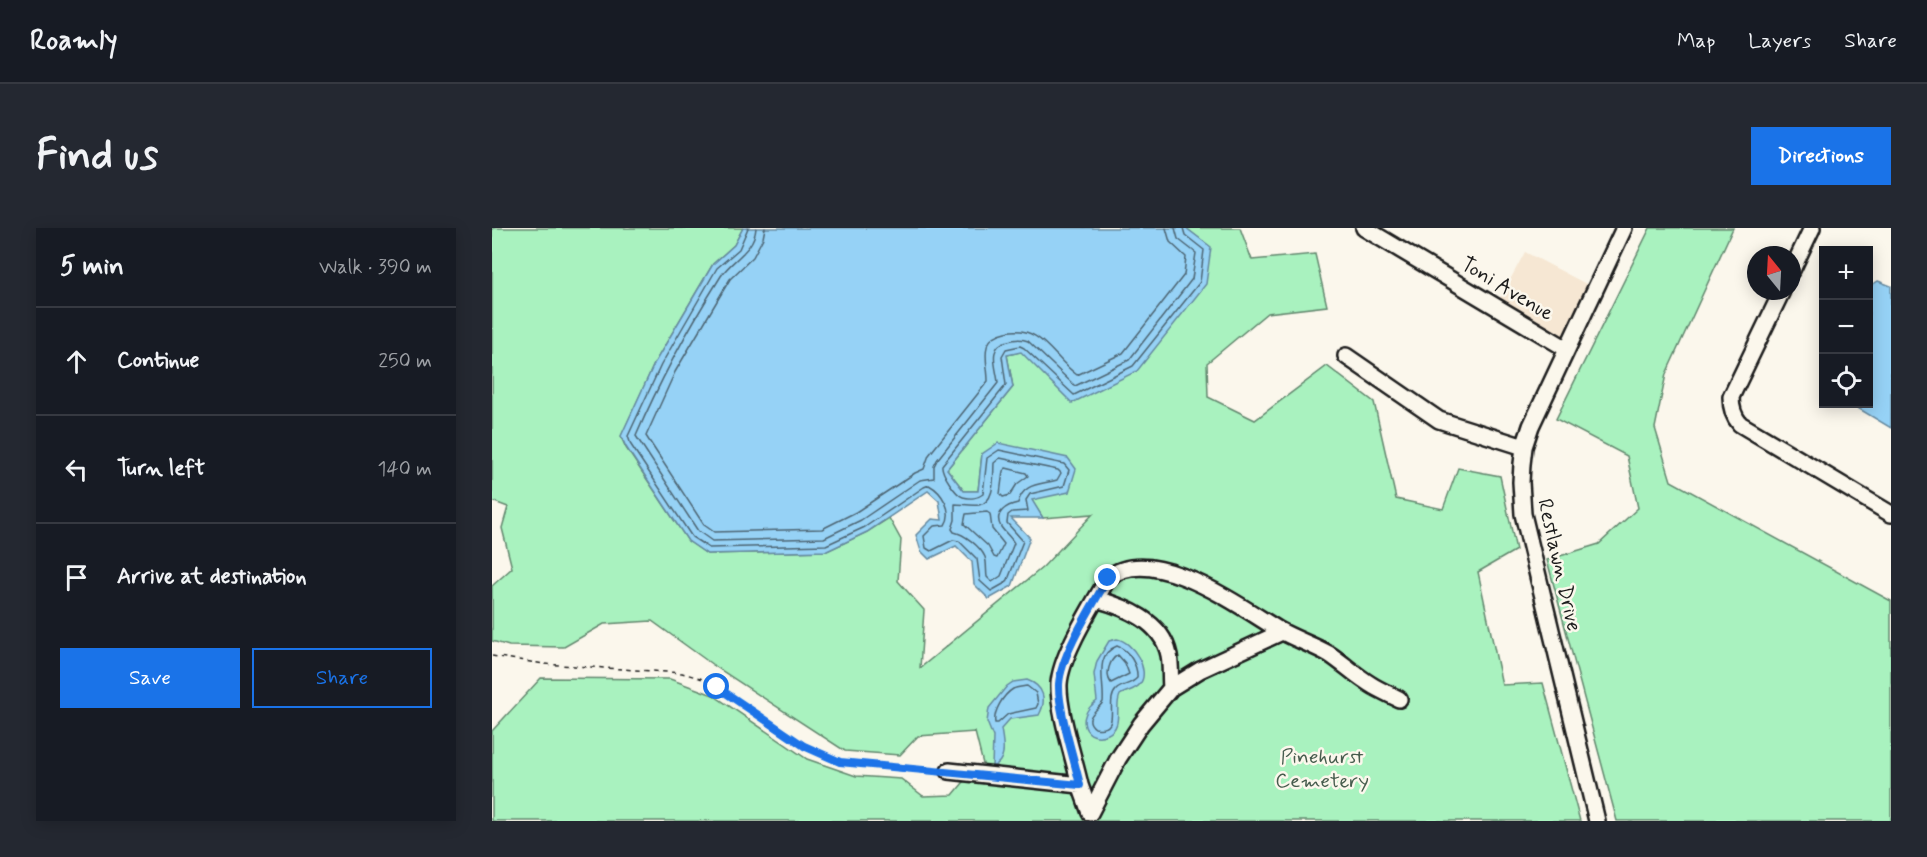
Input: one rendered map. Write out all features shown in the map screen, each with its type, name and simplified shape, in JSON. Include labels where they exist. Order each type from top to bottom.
[{"type":"street","name":"Toni Avenue","points":[[1364,228],[1567,348]]},
{"type":"street","name":"Restlawn Drive","points":[[1597,821],[1523,514],[1521,482],[1524,447],[1539,406],[1624,228]]},
{"type":"street","points":[[1801,251],[1812,228]]},
{"type":"street","points":[[1778,300],[1731,397],[1732,413],[1740,424],[1891,514]]},
{"type":"street","points":[[1346,356],[1439,420],[1524,447]]},
{"type":"street","points":[[1092,817],[1080,785],[1059,684],[1065,659],[1096,598],[1108,578],[1126,568],[1173,573],[1218,593],[1282,632],[1329,654],[1370,684],[1399,699]]},
{"type":"street","points":[[1096,598],[1125,608],[1147,621],[1161,636],[1168,653],[1171,688]]},
{"type":"street","points":[[1092,817],[1118,759],[1141,724],[1171,688],[1200,670],[1282,632]]},
{"type":"street","points":[[949,771],[1080,785]]},
{"type":"path","points":[[492,656],[544,664],[682,673],[700,678],[717,687],[804,746],[840,762],[949,771]]},
{"type":"shaded area","points":[[1525,252],[1590,286],[1563,340],[1498,302]]},
{"type":"green space","name":"Pinehurst Cemetery","points":[[492,228],[743,228],[734,245],[713,264],[655,362],[621,437],[688,541],[707,554],[827,551],[867,532],[889,518],[901,540],[898,581],[924,610],[920,668],[1043,567],[1093,514],[1043,518],[1031,500],[982,454],[978,491],[964,491],[947,469],[1013,387],[1007,355],[1020,352],[1210,247],[1186,228],[1240,228],[1252,260],[1315,254],[1327,306],[1267,313],[1207,363],[1208,397],[1255,420],[1327,366],[1374,402],[1396,499],[1443,509],[1458,468],[1500,476],[1516,550],[1478,572],[1502,685],[1543,683],[1580,821],[492,821],[492,731],[541,678],[670,679],[713,695],[807,759],[856,776],[901,779],[923,796],[953,795],[968,777],[987,780],[975,732],[918,736],[900,755],[845,751],[713,665],[652,621],[604,624],[564,647],[509,646],[492,641],[492,586],[512,568],[502,528],[508,507],[492,501]]},
{"type":"green space","points":[[1650,228],[1733,228],[1666,374],[1655,428],[1671,481],[1891,601],[1891,821],[1617,821],[1547,560],[1599,544],[1638,508],[1627,456],[1556,419]]},
{"type":"water","points":[[743,228],[1186,228],[1211,247],[1206,284],[1137,371],[1072,403],[1021,352],[1007,355],[1013,387],[947,469],[964,491],[978,491],[982,454],[998,443],[1068,458],[1076,469],[1069,492],[1032,500],[1043,518],[1011,518],[1030,538],[1012,586],[989,599],[974,584],[972,562],[956,546],[929,559],[921,551],[916,535],[932,519],[942,520],[939,501],[928,491],[867,532],[827,551],[707,554],[688,541],[621,436],[655,362],[713,264],[734,245]]},
{"type":"water","points":[[1878,281],[1891,286],[1891,428],[1858,408],[1873,408],[1873,284]]},
{"type":"water","points":[[1117,639],[1134,650],[1142,664],[1143,678],[1136,688],[1120,695],[1117,721],[1113,731],[1100,736],[1094,735],[1085,727],[1084,721],[1090,707],[1097,701],[1094,674],[1097,661],[1109,641]]},
{"type":"water","points":[[1027,680],[1037,686],[1042,694],[1043,704],[1039,715],[1010,719],[1001,729],[1002,756],[992,767],[993,737],[987,722],[989,708],[1007,686],[1013,682]]},
{"type":"route","points":[[717,687],[804,746],[840,762],[1080,785],[1059,684],[1065,659],[1108,578]]}]
